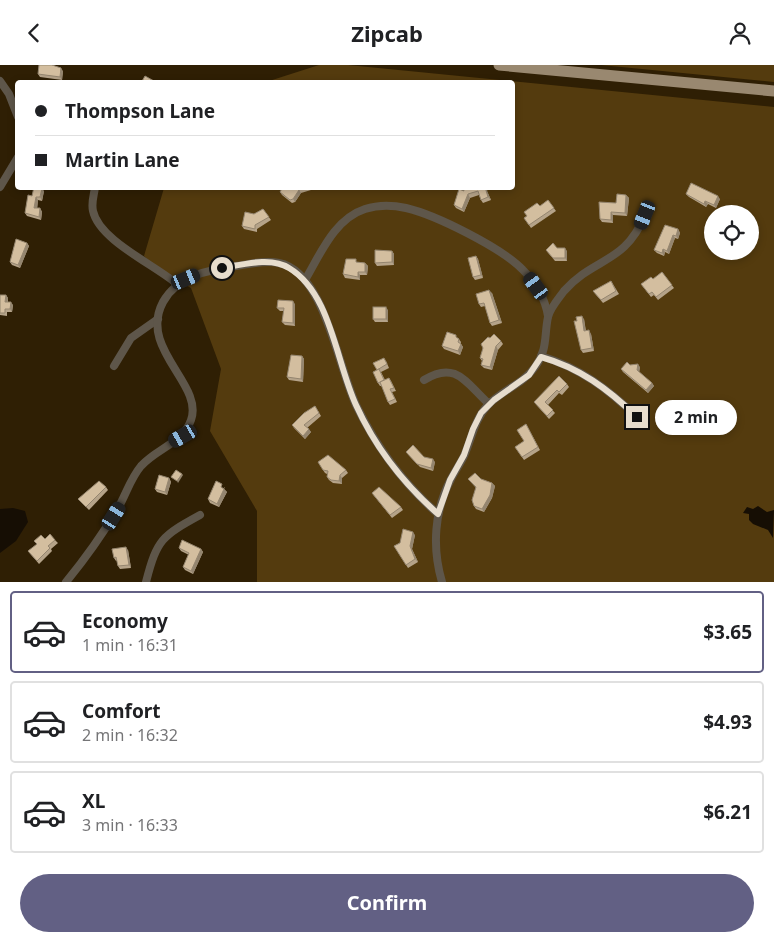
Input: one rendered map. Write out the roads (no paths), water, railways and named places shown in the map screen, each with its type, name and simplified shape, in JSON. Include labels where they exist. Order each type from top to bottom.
[{"type":"main road","points":[[499,65],[774,91]]},
{"type":"street","points":[[0,81],[9,94],[15,109]]},
{"type":"street","points":[[0,187],[15,162]]},
{"type":"street","points":[[94,190],[92,202],[99,225],[178,284]]},
{"type":"street","points":[[305,280],[328,240],[345,220],[364,209],[382,206],[405,208],[458,229],[513,261],[536,286],[546,302],[548,316],[547,335],[541,357],[529,375],[489,404],[476,422],[464,455],[444,495],[438,514],[436,542],[442,582]]},
{"type":"street","points":[[548,316],[556,302],[573,283],[627,247],[638,231],[645,215]]},
{"type":"street","points":[[66,582],[108,525],[141,467],[160,449],[183,436],[191,423],[191,401],[163,348],[158,329],[158,319],[162,304],[178,284],[205,271],[280,263],[305,280],[323,309],[347,384],[368,428],[394,467],[438,514]]},
{"type":"street","points":[[114,366],[131,338],[158,319]]},
{"type":"street","points":[[541,357],[587,375],[614,394],[637,417]]},
{"type":"street","points":[[424,379],[443,371],[450,371],[460,377],[489,404]]},
{"type":"street","points":[[146,582],[154,553],[164,538],[200,515]]}]
